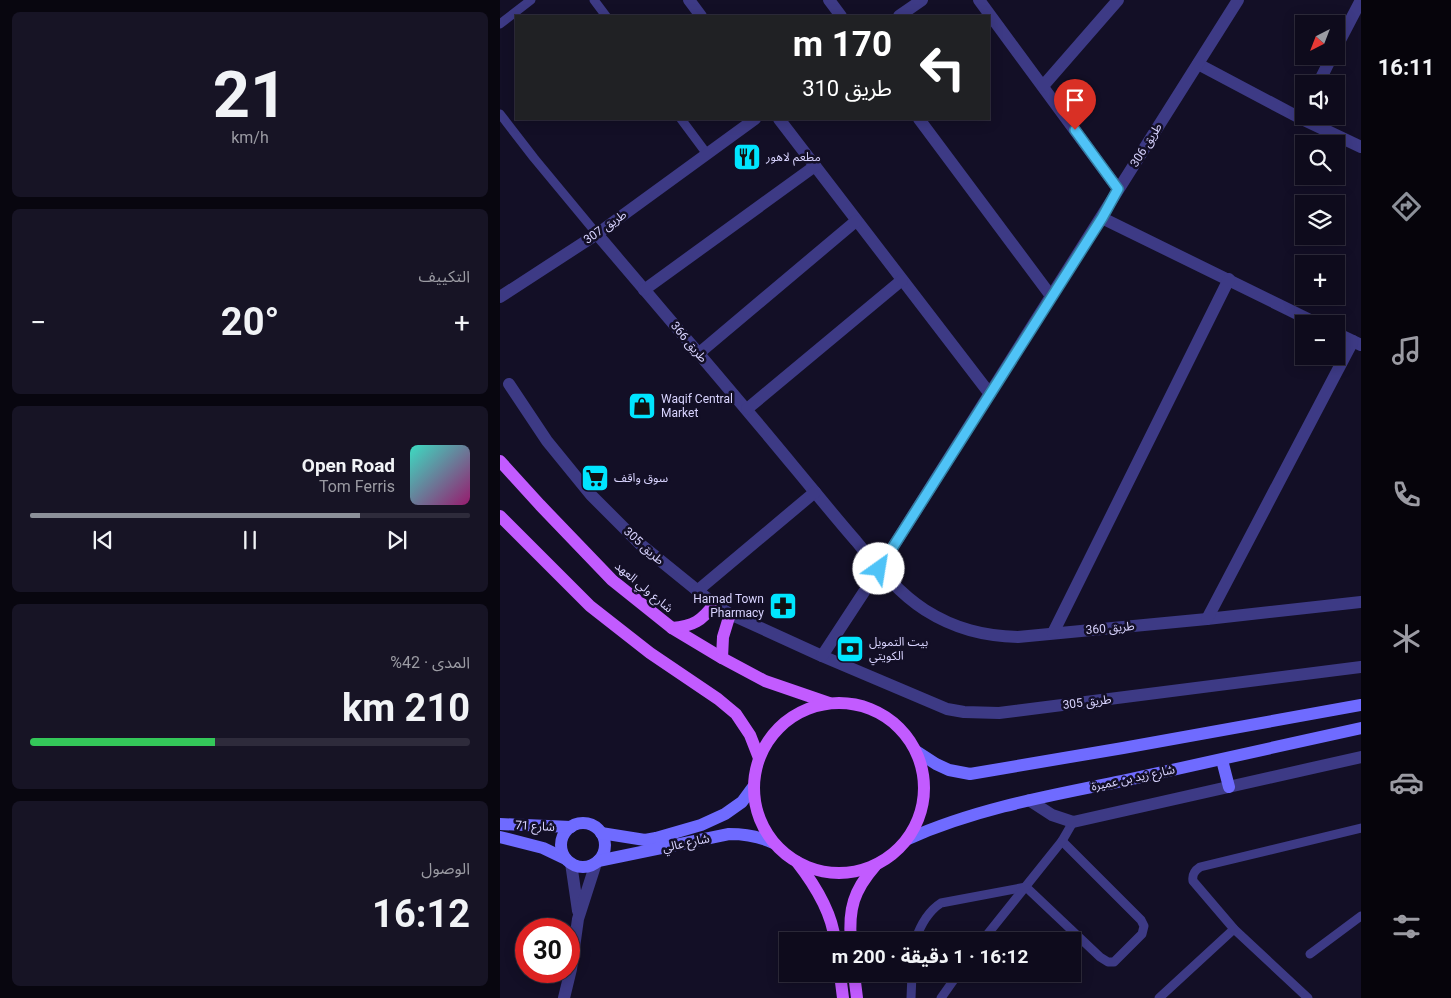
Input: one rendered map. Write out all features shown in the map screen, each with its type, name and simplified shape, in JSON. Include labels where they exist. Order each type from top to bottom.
[{"type":"main road","name":"شارع ولي العهد","points":[[500,461],[612,580],[672,628],[722,658],[765,680],[829,703]]},
{"type":"main road","points":[[500,516],[590,606],[650,653],[718,699],[736,714],[750,735],[759,758]]},
{"type":"main road","points":[[672,628],[696,623],[706,616],[714,604]]},
{"type":"main road","points":[[722,658],[723,637],[730,614]]},
{"type":"main road","points":[[829,703],[855,704],[880,713],[900,729],[916,751],[923,773],[924,796],[919,819],[908,839],[896,852],[877,864],[867,869],[843,873],[819,871],[797,862],[773,842],[758,817],[753,787],[759,758],[770,737],[786,720],[806,709],[829,703]]},
{"type":"main road","points":[[797,862],[820,896],[829,915],[833,932]]},
{"type":"main road","points":[[851,932],[852,905],[857,891],[864,878],[877,864]]},
{"type":"main road","points":[[841,982],[843,998]]},
{"type":"main road","points":[[855,982],[857,998]]},
{"type":"street","points":[[689,0],[700,15]]},
{"type":"street","points":[[829,0],[841,15]]},
{"type":"street","points":[[900,15],[922,0]]},
{"type":"street","points":[[980,0],[1118,189]]},
{"type":"street","points":[[1043,86],[1118,0]]},
{"type":"street","name":"طريق 306","points":[[879,569],[1238,0]]},
{"type":"street","points":[[1345,31],[1361,0]]},
{"type":"street","points":[[1198,64],[1295,111]]},
{"type":"street","name":"طريق 307","points":[[500,297],[597,234],[754,120]]},
{"type":"street","points":[[780,120],[990,394]]},
{"type":"street","points":[[919,120],[1051,296]]},
{"type":"street","points":[[1322,125],[1361,147]]},
{"type":"street","points":[[644,290],[815,166]]},
{"type":"street","points":[[1102,218],[1300,315]]},
{"type":"street","points":[[698,354],[856,221]]},
{"type":"street","name":"طريق 366","points":[[597,234],[747,409],[879,569]]},
{"type":"street","points":[[1053,633],[1229,279]]},
{"type":"street","points":[[747,409],[902,280]]},
{"type":"street","points":[[1207,619],[1357,343],[1345,337]]},
{"type":"street","name":"طريق 305","points":[[509,384],[547,442],[591,495],[640,544],[714,604],[730,614],[822,656],[938,706],[964,712],[999,713],[1361,667]]},
{"type":"street","points":[[697,591],[815,492]]},
{"type":"street","points":[[822,656],[879,569]]},
{"type":"street","name":"طريق 360","points":[[879,569],[924,610],[946,622],[969,631],[994,636],[1018,636],[1207,619],[1361,602]]},
{"type":"street","points":[[916,751],[949,770],[970,774],[1361,705]]},
{"type":"street","name":"شارع زيد بن عميرة","points":[[908,839],[955,820],[1029,800],[1222,760],[1361,728]]},
{"type":"street","points":[[1029,800],[1052,815],[1073,822],[1361,757]]},
{"type":"street","points":[[1222,760],[1229,787]]},
{"type":"street","name":"شارع عالي","points":[[597,862],[658,843],[726,814],[742,802],[753,787]]},
{"type":"street","name":"شارع 71","points":[[500,824],[571,827]]},
{"type":"street","points":[[578,918],[576,891],[568,861],[562,853],[561,846],[565,832],[579,824],[587,824],[595,827],[601,833],[604,840],[604,848],[597,862],[578,918]]},
{"type":"street","name":"شارع عالي","points":[[601,833],[658,843],[729,834],[746,834],[773,842]]},
{"type":"street","name":"شارع 71","points":[[500,837],[543,848],[568,861]]},
{"type":"street","points":[[568,861],[583,867],[597,862]]},
{"type":"street","points":[[564,998],[568,983]]},
{"type":"lane","points":[[500,24],[531,0]]},
{"type":"lane","points":[[594,0],[605,15]]},
{"type":"lane","name":"طريق 366","points":[[500,114],[597,234]]},
{"type":"lane","points":[[682,120],[707,154]]},
{"type":"lane","points":[[989,932],[1062,841],[1073,822]]},
{"type":"lane","points":[[1308,998],[1234,929],[1193,881],[1192,877],[1196,869],[1200,867],[1361,828]]},
{"type":"lane","points":[[1026,887],[1100,957],[1108,962],[1114,962],[1142,934],[1144,926],[1141,920],[1062,841]]},
{"type":"lane","points":[[917,932],[926,916],[942,904],[1026,887]]},
{"type":"lane","points":[[1310,954],[1361,916]]},
{"type":"lane","points":[[1159,998],[1234,929]]},
{"type":"lane","points":[[911,998],[912,982]]},
{"type":"lane","points":[[941,998],[952,982]]},
{"type":"place","name":"مطعم لاهور","points":[[747,157]]},
{"type":"place","name":"Waqif Central Market","points":[[642,406]]},
{"type":"place","name":"سوق واقف","points":[[595,478]]},
{"type":"place","name":"Hamad Town Pharmacy","points":[[783,606]]},
{"type":"place","name":"بيت التمويل الكويتي","points":[[850,649]]},
{"type":"route","points":[[879,569],[1102,218],[1118,189],[1075,130]]}]
